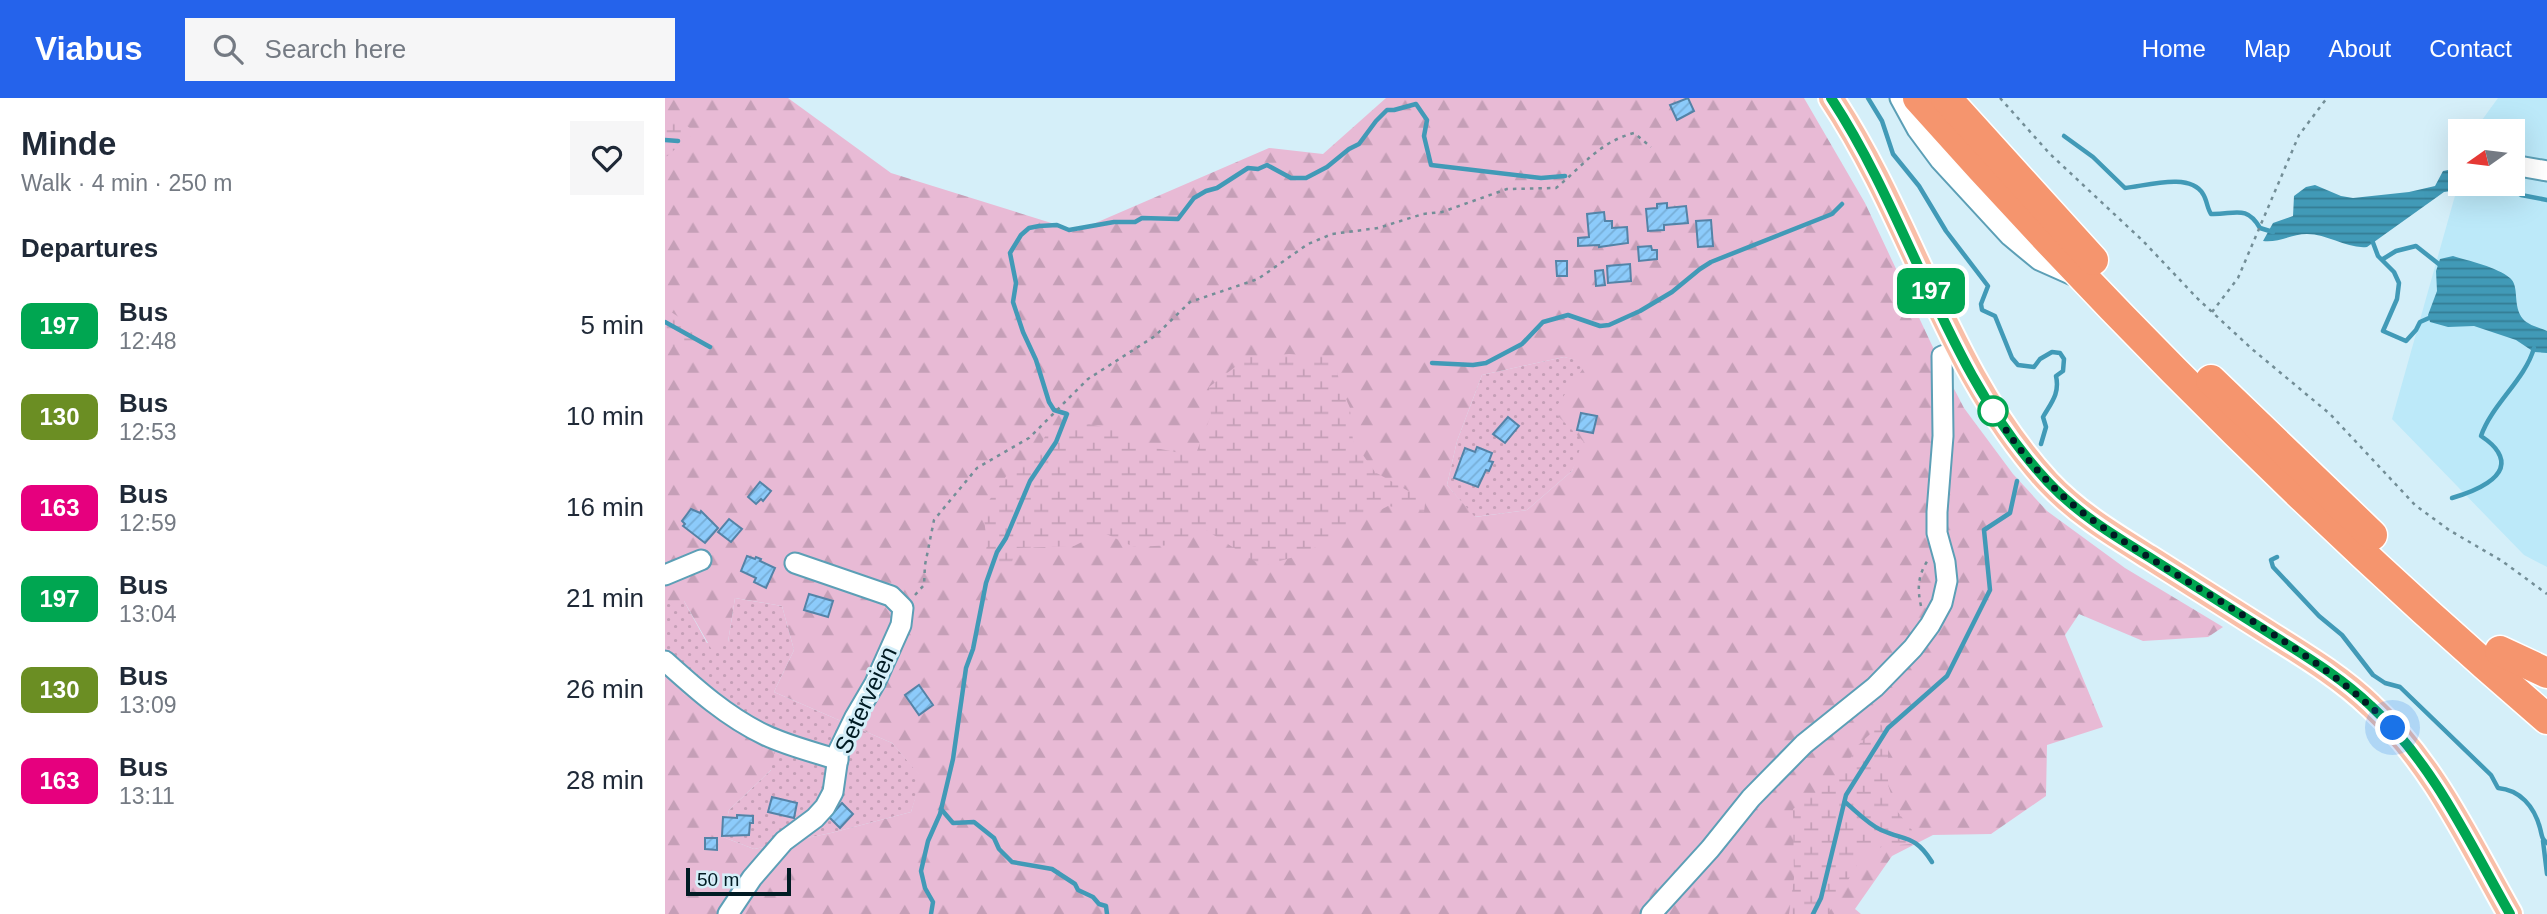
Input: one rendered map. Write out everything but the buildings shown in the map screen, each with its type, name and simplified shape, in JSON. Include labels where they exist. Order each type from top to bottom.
[{"type":"highway","points":[[1918,98],[2084,280],[2252,450],[2547,719]]},
{"type":"highway","points":[[1946,98],[2095,261],[2187,356],[2378,541],[2547,692]]},
{"type":"highway","points":[[2500,651],[2547,673]]},
{"type":"main road","points":[[1831,98],[1859,144],[1950,353],[2010,436],[2049,483],[2123,541],[2347,685],[2393,728],[2428,772],[2510,914]]},
{"type":"street","points":[[1900,98],[1917,129],[1940,160],[2027,252],[2084,280]]},
{"type":"street","points":[[2525,167],[2547,171]]},
{"type":"street","points":[[1651,914],[1710,849],[1751,798],[1804,744],[1875,687],[1913,648],[1942,603],[1947,581],[1937,533],[1937,512],[1950,353]]},
{"type":"street","points":[[665,575],[701,560]]},
{"type":"street","points":[[795,563],[891,596],[903,608]]},
{"type":"street","name":"Seterveien","points":[[727,914],[742,890],[784,841],[808,824],[825,807],[833,792],[838,760],[847,731],[888,655],[901,625],[903,608]]},
{"type":"street","points":[[665,661],[740,722],[767,736],[838,760]]},
{"type":"path","points":[[2000,98],[2050,154],[2143,241],[2212,312],[2330,414],[2415,505],[2449,530],[2503,561],[2547,594]]},
{"type":"path","points":[[2212,312],[2238,278],[2299,135],[2327,98]]},
{"type":"path","points":[[903,608],[923,584],[934,520],[977,468],[1029,438],[1088,379],[1155,336],[1190,302],[1258,279],[1308,244],[1332,234],[1378,228],[1423,214],[1443,212],[1507,189],[1556,188],[1602,145],[1618,137],[1634,133],[1651,147]]},
{"type":"path","points":[[1930,625],[1924,618],[1918,594],[1920,573],[1929,559],[1941,552]]},
{"type":"shaded area","points":[[2498,98],[2547,98],[2547,567],[2524,555],[2392,419],[2455,196],[2525,196],[2525,119],[2483,119]]},
{"type":"green space","points":[[665,98],[788,98],[891,173],[1077,231],[1269,148],[1323,154],[1386,98],[1804,98],[1865,203],[1964,408],[2013,474],[2047,511],[2125,568],[2223,627],[2208,637],[2143,641],[2079,614],[2065,635],[2103,727],[2047,745],[2046,796],[1991,834],[1933,835],[1892,856],[1855,909],[1861,914],[665,914],[665,665],[684,694],[760,733],[776,745],[771,770],[729,810],[723,837],[754,849],[911,812],[921,777],[892,743],[774,692],[794,650],[782,606],[735,598],[728,642],[713,652],[684,601],[665,601]],"holes":[[[1564,357],[1587,363],[1553,411],[1584,442],[1572,471],[1527,510],[1475,517],[1447,485],[1457,441],[1482,375]]]},
{"type":"green space","points":[[665,109],[695,132],[665,158]]},
{"type":"green space","points":[[665,308],[697,329],[705,348],[665,345]]},
{"type":"green space","points":[[1289,354],[1334,357],[1340,385],[1350,408],[1353,441],[1375,472],[1410,492],[1427,488],[1424,512],[1388,506],[1337,533],[1305,554],[1262,566],[1206,530],[1175,545],[1134,547],[1102,532],[1074,546],[1015,548],[1010,572],[985,556],[987,545],[983,509],[1007,475],[1037,454],[1046,434],[1089,424],[1125,432],[1146,446],[1195,456],[1211,415],[1209,387],[1248,357]]},
{"type":"green space","points":[[1564,357],[1587,362],[1585,443],[1572,471],[1527,510],[1474,517],[1447,485],[1457,441],[1482,375]]},
{"type":"green space","points":[[735,598],[782,606],[794,650],[774,692],[892,743],[922,777],[911,812],[754,849],[723,837],[729,810],[771,770],[760,733],[684,694],[665,665],[665,601],[684,601],[707,643],[728,642]]},
{"type":"green space","points":[[1881,724],[1888,741],[1888,785],[1897,811],[1912,830],[1913,844],[1883,846],[1860,860],[1828,914],[1789,914],[1794,878],[1793,809],[1844,772],[1855,748]]},
{"type":"water","points":[[2448,170],[2448,191],[2367,247],[2352,246],[2307,234],[2263,241],[2273,223],[2293,216],[2294,196],[2306,187],[2315,185],[2353,198],[2409,192],[2435,186],[2443,171]]},
{"type":"water","points":[[2453,256],[2490,268],[2510,278],[2515,286],[2518,308],[2523,319],[2547,331],[2547,353],[2534,352],[2516,340],[2474,326],[2448,327],[2430,322],[2428,315],[2437,291],[2436,271],[2440,259]]},
{"type":"waterway","points":[[1868,98],[1882,121],[1893,154],[1919,186],[1946,231],[1988,286],[1981,304],[1982,310],[1995,316],[2012,358],[2018,365],[2034,367],[2040,359],[2052,352],[2060,353],[2064,359],[2063,371],[2056,376],[2056,393],[2043,417],[2046,427],[2041,444]]},
{"type":"waterway","points":[[931,914],[933,902],[925,888],[921,871],[928,841],[940,814],[953,759],[966,668],[973,649],[986,583],[997,552],[1006,538],[1030,481],[1056,442],[1067,414],[1054,410],[1049,402],[1013,302],[1016,283],[1010,253],[1021,235],[1029,228],[1039,226],[1057,225],[1069,230],[1114,222],[1135,222],[1142,218],[1178,219],[1194,198],[1217,188],[1248,168],[1258,169],[1267,165],[1291,178],[1306,178],[1359,144],[1387,110],[1416,104],[1427,120],[1424,136],[1431,165],[1541,178],[1565,176]]},
{"type":"waterway","points":[[2064,136],[2093,157],[2125,188],[2167,182],[2188,184],[2197,187],[2203,194],[2211,214],[2244,213],[2260,228],[2273,232]]},
{"type":"waterway","points":[[665,140],[678,141]]},
{"type":"waterway","points":[[2525,196],[2547,200]]},
{"type":"waterway","points":[[1432,363],[1486,363],[1522,344],[1543,322],[1568,315],[1600,326],[1609,325],[1672,292],[1711,262],[1832,214],[1842,204]]},
{"type":"waterway","points":[[2372,240],[2378,256],[2394,272],[2399,283],[2397,299],[2383,331],[2406,341],[2420,322],[2429,318]]},
{"type":"waterway","points":[[2383,259],[2396,251],[2416,246],[2440,265]]},
{"type":"waterway","points":[[665,322],[710,347]]},
{"type":"waterway","points":[[2452,498],[2487,483],[2500,469],[2498,452],[2481,436],[2493,413],[2530,360],[2534,348]]},
{"type":"waterway","points":[[1813,914],[1821,898],[1846,795],[1888,728],[1947,676],[1990,590],[1984,530],[2010,513],[2017,481]]},
{"type":"waterway","points":[[2277,557],[2271,560],[2273,567],[2319,616],[2342,635],[2373,675],[2385,683],[2400,687],[2491,775],[2498,788],[2513,792],[2525,800],[2547,843]]},
{"type":"waterway","points":[[1845,802],[1876,827],[1915,843],[1932,862]]},
{"type":"waterway","points":[[941,809],[953,823],[974,822],[994,838],[999,849],[1012,862],[1052,869],[1075,884],[1078,890],[1106,906],[1107,914]]},
{"type":"waterway","points":[[2543,841],[2547,874]]},
{"type":"bus line","name":"197","points":[[1831,98],[1859,144],[1959,350],[1989,405],[2010,436],[2049,483],[2095,522],[2305,656],[2370,704],[2422,762],[2510,914]]},
{"type":"route","points":[[1993,411],[1989,405],[2010,436],[2049,483],[2095,522],[2347,685],[2393,728]]}]
